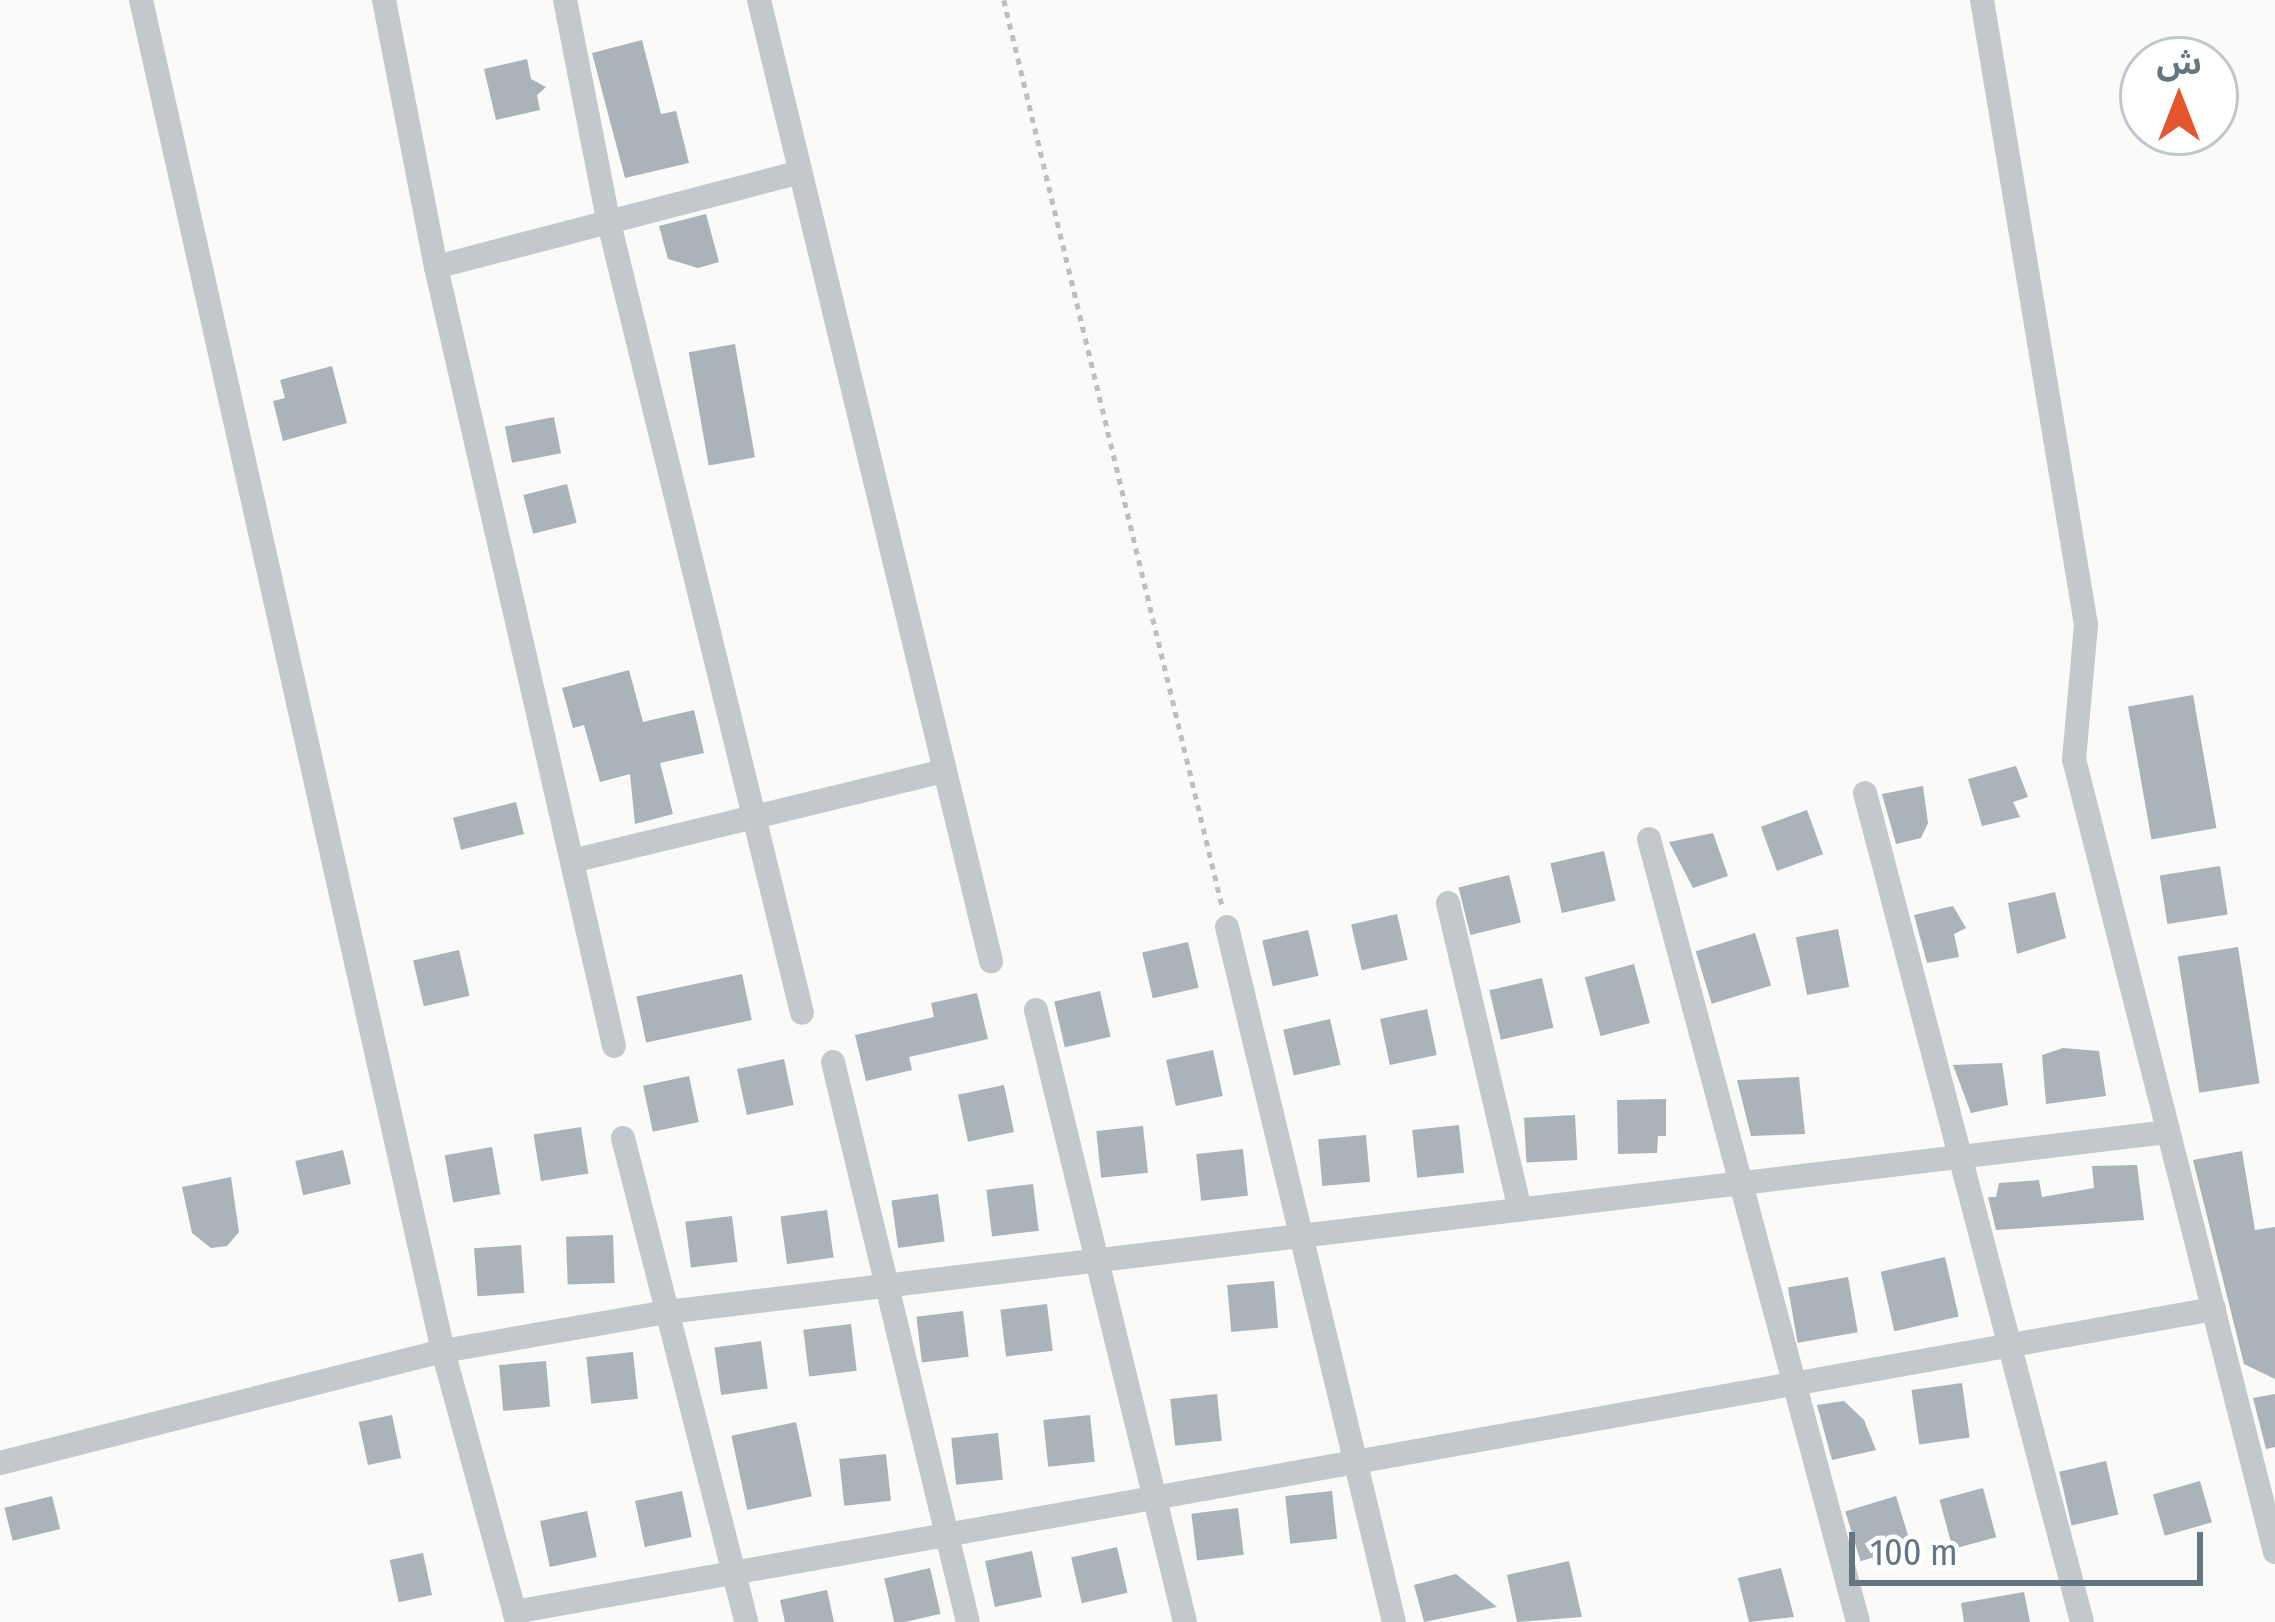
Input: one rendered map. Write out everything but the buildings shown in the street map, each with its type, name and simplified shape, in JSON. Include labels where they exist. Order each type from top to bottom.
[{"type":"street","points":[[141,0],[442,1351],[516,1617],[733,1572],[2214,1309]]},
{"type":"street","points":[[383,0],[436,267],[614,1046]]},
{"type":"street","points":[[565,0],[608,219],[802,1013]]},
{"type":"street","points":[[759,0],[796,172],[992,961]]},
{"type":"street","points":[[1982,0],[2086,625],[2074,760],[2275,1552]]},
{"type":"street","points":[[436,267],[796,172]]},
{"type":"street","points":[[572,861],[944,771]]},
{"type":"street","points":[[1864,793],[2082,1622]]},
{"type":"street","points":[[1648,839],[1858,1622]]},
{"type":"street","points":[[1448,903],[1520,1210]]},
{"type":"street","points":[[1227,927],[1394,1622]]},
{"type":"street","points":[[1036,1010],[1185,1622]]},
{"type":"street","points":[[833,1062],[968,1622]]},
{"type":"street","points":[[0,1463],[442,1351],[668,1312],[2168,1132]]},
{"type":"street","points":[[623,1138],[746,1622]]},
{"type":"path","points":[[1004,0],[1227,927]]}]
